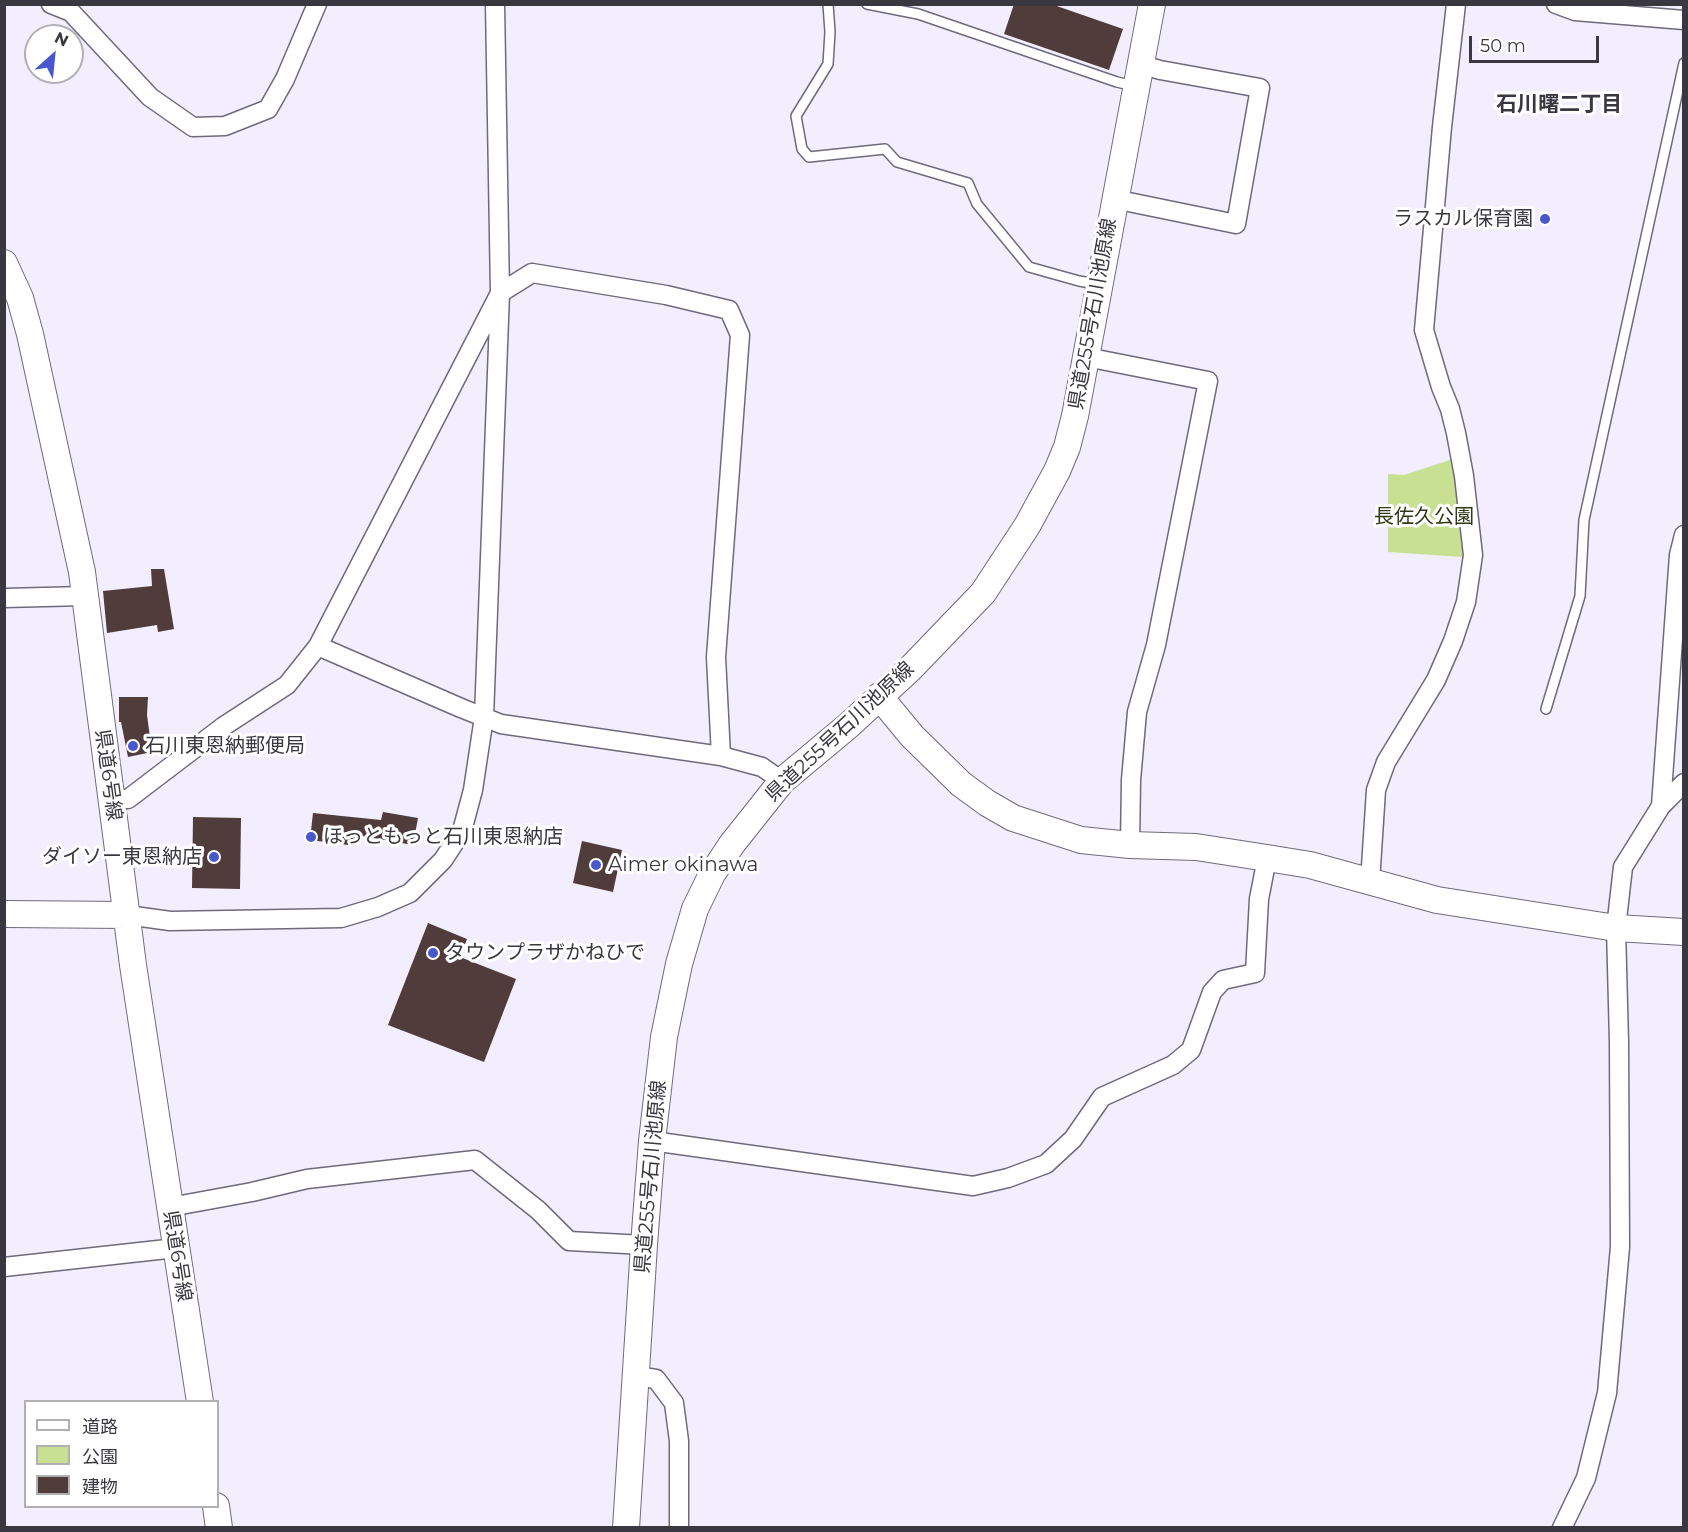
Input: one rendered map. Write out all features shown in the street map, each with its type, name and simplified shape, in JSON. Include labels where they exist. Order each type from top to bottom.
[{"type":"main road","name":"県道255号石川池原線","points":[[626,1527],[652,1141],[664,1037],[679,964],[695,909],[712,874],[732,844],[782,781],[848,726],[909,670],[983,592],[1027,526],[1057,471],[1067,447],[1086,357],[1152,4]]},
{"type":"main road","name":"県道6号線","points":[[4,262],[20,298],[30,334],[82,572],[133,965],[200,1400]]},
{"type":"main road","points":[[879,696],[912,736],[961,784],[987,803],[1012,818],[1081,840],[1196,848],[1267,858],[1310,865],[1437,900],[1616,928],[1683,932]]},
{"type":"main road","points":[[4,914],[127,915]]},
{"type":"main road","points":[[216,1508],[219,1527]]},
{"type":"street","points":[[51,4],[71,12],[150,97],[193,127],[225,126],[268,109],[285,79],[317,4]]},
{"type":"street","points":[[127,915],[170,921],[341,918],[378,907],[410,893],[443,860],[462,831],[473,790],[484,717],[501,293],[495,4]]},
{"type":"street","points":[[1370,882],[1376,790],[1386,762],[1436,680],[1453,641],[1466,602],[1473,555],[1464,476],[1456,433],[1424,330],[1456,4]]},
{"type":"street","points":[[1556,4],[1575,11],[1683,21]]},
{"type":"street","points":[[1114,199],[1236,224],[1260,88],[1160,70],[1138,75]]},
{"type":"street","points":[[111,799],[128,799],[224,726],[287,685],[318,646],[501,293],[532,273],[666,295],[729,309],[740,335],[716,657],[721,756]]},
{"type":"street","points":[[1086,357],[1208,381],[1156,645],[1137,712],[1131,780],[1130,845]]},
{"type":"street","points":[[1661,806],[1679,555],[1683,536]]},
{"type":"street","points":[[4,598],[85,596]]},
{"type":"street","points":[[318,646],[501,724],[721,756],[762,767],[782,781]]},
{"type":"street","points":[[1562,1527],[1586,1478],[1607,1393],[1620,1247],[1616,928],[1623,867],[1661,806],[1683,783]]},
{"type":"street","points":[[652,1141],[973,1186],[1008,1178],[1046,1164],[1073,1139],[1102,1097],[1173,1065],[1191,1050],[1212,992],[1223,980],[1255,973],[1259,899],[1267,858]]},
{"type":"street","points":[[170,1207],[307,1179],[475,1160],[538,1210],[569,1241],[644,1245]]},
{"type":"street","points":[[4,1267],[176,1248]]},
{"type":"street","points":[[636,1376],[656,1379],[674,1403],[679,1441],[680,1527]]},
{"type":"lane","points":[[828,4],[830,32],[828,64],[796,116],[802,148],[809,157],[885,149],[897,162],[968,183],[976,204],[1029,267],[1079,281],[1100,284]]},
{"type":"lane","points":[[867,4],[918,14],[1117,82],[1138,75]]},
{"type":"lane","points":[[1546,709],[1580,596],[1584,520],[1683,63]]},
{"type":"green space","name":"長佐久公園","points":[[1453,459],[1463,557],[1388,552],[1388,474],[1404,475]]},
{"type":"building","points":[[1014,4],[1051,4],[1123,29],[1109,70],[1004,34]]},
{"type":"building","points":[[151,569],[164,569],[174,629],[158,632],[157,625],[107,633],[103,591],[152,586]]},
{"type":"building","points":[[119,697],[148,697],[147,715],[152,752],[128,757],[121,722],[119,722]]},
{"type":"building","points":[[383,812],[418,818],[413,845],[357,835],[356,846],[310,840],[313,813],[381,820]]},
{"type":"building","points":[[193,817],[241,818],[240,889],[192,888]]},
{"type":"building","points":[[582,841],[622,850],[613,892],[573,883]]},
{"type":"building","points":[[428,923],[467,939],[460,957],[516,979],[484,1062],[388,1025]]},
{"type":"place","name":"ラスカル保育園","points":[[1545,219]]},
{"type":"place","name":"石川東恩納郵便局","points":[[133,746]]},
{"type":"place","name":"ほっともっと石川東恩納店","points":[[311,837]]},
{"type":"place","name":"ダイソー東恩納店","points":[[214,857]]},
{"type":"place","name":"Aimer okinawa","points":[[596,865]]},
{"type":"place","name":"タウンプラザかねひで","points":[[433,953]]},
{"type":"district","name":"石川曙二丁目","points":[[1559,105]]}]
